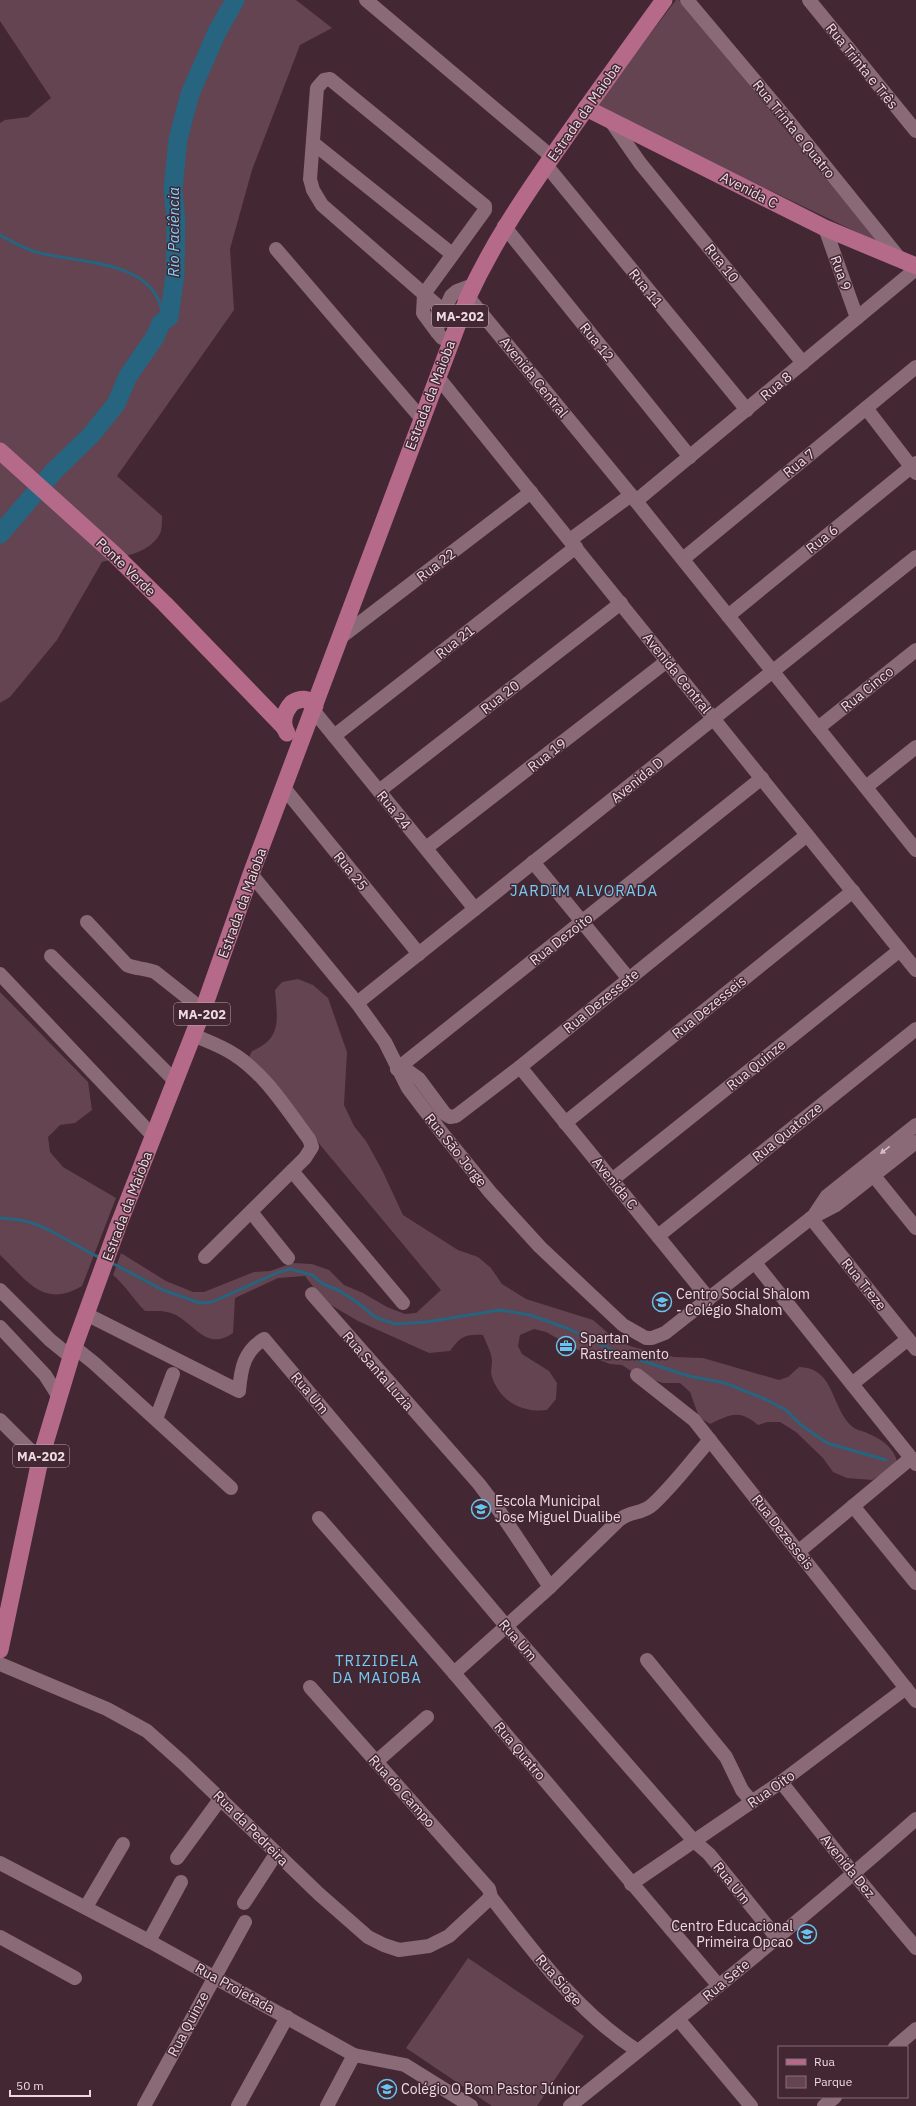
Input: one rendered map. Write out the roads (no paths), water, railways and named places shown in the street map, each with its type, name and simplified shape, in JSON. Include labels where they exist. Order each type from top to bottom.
[{"type":"main road","name":"Estrada da Maioba","points":[[306,704],[328,670],[437,376],[470,291],[485,260],[504,226],[586,108],[664,0]]},
{"type":"main road","name":"Avenida C","points":[[586,108],[825,228],[916,266]]},
{"type":"main road","name":"Ponte Verde","points":[[0,451],[114,554],[165,604],[246,689],[292,733]]},
{"type":"main road","name":"Ponte Verde","points":[[246,689],[273,701],[306,704]]},
{"type":"main road","name":"MA-202","points":[[292,703],[306,704],[292,733],[285,713],[292,703]]},
{"type":"main road","name":"Estrada da Maioba","points":[[0,1650],[4,1608],[40,1460],[72,1352],[105,1260],[203,1010],[287,780],[292,733]]},
{"type":"street","name":"Rua 11","points":[[366,0],[549,161],[747,410]]},
{"type":"street","name":"Rua Trinta e Quatro","points":[[687,0],[787,119],[900,259]]},
{"type":"street","name":"Rua Trinta e Três","points":[[809,0],[913,122]]},
{"type":"street","points":[[444,311],[424,294],[322,205],[313,190],[310,179],[317,88],[324,80],[330,78],[485,206],[485,210],[424,294],[423,313],[449,346]]},
{"type":"street","name":"Rua 10","points":[[610,120],[640,163],[803,363]]},
{"type":"street","points":[[640,163],[637,149],[642,136]]},
{"type":"street","points":[[313,143],[452,254]]},
{"type":"street","name":"Rua 12","points":[[504,226],[690,458]]},
{"type":"street","name":"Rua 9","points":[[825,228],[857,318]]},
{"type":"street","points":[[276,249],[421,418]]},
{"type":"street","name":"Rua 8","points":[[573,544],[690,458],[916,269]]},
{"type":"street","points":[[437,332],[438,325],[453,294],[470,291]]},
{"type":"street","name":"Avenida Central","points":[[470,291],[772,671],[915,846]]},
{"type":"street","name":"Rua 7","points":[[683,559],[916,367]]},
{"type":"street","name":"Avenida Central","points":[[437,376],[916,970]]},
{"type":"street","points":[[866,408],[915,468]]},
{"type":"street","name":"Rua 6","points":[[728,616],[915,468]]},
{"type":"street","name":"Rua 22","points":[[340,638],[531,492]]},
{"type":"street","name":"Rua 21","points":[[334,736],[573,544]]},
{"type":"street","name":"Avenida D","points":[[357,1003],[916,557]]},
{"type":"street","name":"Rua 20","points":[[379,791],[621,604]]},
{"type":"street","name":"Rua Cinco","points":[[818,728],[916,650]]},
{"type":"street","name":"Rua 19","points":[[426,848],[667,661]]},
{"type":"street","name":"Rua 24","points":[[306,704],[334,736],[475,909]]},
{"type":"street","points":[[866,787],[916,747]]},
{"type":"street","name":"Rua Dezoito","points":[[397,1069],[762,778]]},
{"type":"street","name":"Rua 25","points":[[287,780],[418,954]]},
{"type":"street","name":"Rua Dezessete","points":[[397,1069],[408,1072],[419,1079],[445,1114],[450,1117],[456,1116],[630,979],[807,835]]},
{"type":"street","points":[[533,862],[630,979]]},
{"type":"street","name":"Rua São Jorge","points":[[252,874],[357,1003],[385,1042],[397,1069],[408,1088],[490,1192],[540,1247],[623,1326],[646,1338],[665,1333],[811,1218]]},
{"type":"street","name":"Rua Dezesseis","points":[[565,1123],[853,891]]},
{"type":"street","points":[[87,922],[127,964],[133,968],[148,969],[155,972],[203,1010]]},
{"type":"street","name":"Rua Quinze","points":[[612,1180],[900,950]]},
{"type":"street","points":[[51,956],[176,1081]]},
{"type":"street","points":[[0,974],[154,1136]]},
{"type":"street","name":"Rua Quatorze","points":[[658,1236],[916,1029]]},
{"type":"street","points":[[193,1036],[215,1044],[235,1055],[258,1074],[309,1139],[312,1147],[311,1151],[252,1213],[205,1257]]},
{"type":"street","name":"Avenida C","points":[[520,1067],[710,1299]]},
{"type":"street","points":[[811,1218],[827,1196],[916,1126]]},
{"type":"street","points":[[811,1218],[836,1205],[916,1142]]},
{"type":"street","points":[[292,1171],[403,1304]]},
{"type":"street","points":[[874,1176],[916,1228]]},
{"type":"street","points":[[252,1213],[288,1258]]},
{"type":"street","name":"Rua Treze","points":[[811,1218],[912,1344]]},
{"type":"street","points":[[755,1263],[914,1461],[853,1506],[798,1552]]},
{"type":"street","points":[[0,1290],[50,1340],[94,1363],[230,1488]]},
{"type":"street","name":"Rua Santa Luzia","points":[[312,1294],[479,1484],[498,1509],[550,1587]]},
{"type":"street","name":"Rua Um","points":[[86,1314],[239,1391],[244,1359],[255,1345],[264,1339],[507,1627],[694,1841],[709,1854],[777,1938]]},
{"type":"street","points":[[0,1327],[45,1375],[59,1397]]},
{"type":"street","points":[[852,1384],[912,1344]]},
{"type":"street","points":[[156,1419],[173,1374]]},
{"type":"street","name":"Rua Dezesseis","points":[[637,1376],[694,1420],[916,1701]]},
{"type":"street","points":[[0,1420],[40,1460]]},
{"type":"street","points":[[454,1673],[507,1627],[619,1520],[625,1515],[639,1512],[652,1505],[710,1440]]},
{"type":"street","points":[[853,1506],[916,1583]]},
{"type":"street","name":"Rua Quatro","points":[[319,1518],[454,1673],[719,1986]]},
{"type":"street","points":[[647,1660],[726,1756],[742,1790],[752,1802]]},
{"type":"street","name":"Rua da Pedreira","points":[[0,1664],[107,1709],[147,1731],[165,1745],[221,1798],[276,1854],[368,1937],[384,1946],[399,1950],[429,1946],[449,1936],[491,1897]]},
{"type":"street","name":"Rua do Campo","points":[[310,1687],[488,1889],[491,1897]]},
{"type":"street","name":"Rua Oito","points":[[632,1884],[781,1782],[906,1688]]},
{"type":"street","points":[[376,1762],[427,1716]]},
{"type":"street","name":"Avenida Dez","points":[[781,1782],[854,1874],[916,1948]]},
{"type":"street","points":[[177,1858],[221,1798]]},
{"type":"street","name":"Rua Sete","points":[[570,2106],[777,1938],[854,1874],[916,1819]]},
{"type":"street","points":[[86,1907],[123,1844]]},
{"type":"street","points":[[244,1903],[276,1854]]},
{"type":"street","name":"Rua Projetada","points":[[0,1863],[149,1941],[354,2055],[405,2065],[471,2106]]},
{"type":"street","points":[[149,1941],[181,1882]]},
{"type":"street","name":"Rua Sioge","points":[[491,1897],[546,1966],[580,2005],[609,2031],[638,2051]]},
{"type":"street","name":"Rua Quinze","points":[[144,2106],[213,1976],[245,1922]]},
{"type":"street","points":[[0,1937],[75,1978]]},
{"type":"street","points":[[238,2106],[287,2017]]},
{"type":"street","points":[[678,2019],[750,2106]]},
{"type":"street","points":[[896,2046],[916,2029]]},
{"type":"street","points":[[327,2106],[354,2055]]},
{"type":"street","points":[[824,2106],[834,2098]]},
{"type":"waterway","name":"Rio Paciência","points":[[0,534],[54,471],[91,435],[116,404],[128,376],[155,337],[161,323],[169,317],[175,275],[176,221],[173,190],[178,139],[190,94],[217,32],[235,0]]},
{"type":"waterway","points":[[0,235],[18,245],[36,252],[109,266],[127,272],[142,280],[154,292],[161,308],[161,323]]},
{"type":"waterway","points":[[0,1218],[22,1220],[35,1224],[101,1258]]},
{"type":"waterway","points":[[110,1262],[163,1290],[200,1303],[212,1302],[279,1272],[291,1269],[312,1275],[323,1284],[340,1291],[375,1317],[395,1324],[426,1322],[500,1310],[530,1315],[569,1329],[618,1353],[689,1376],[725,1383],[765,1399],[786,1410],[801,1425],[827,1443],[886,1460]]},
{"type":"place","name":"Centro Social Shalom - Colégio Shalom","points":[[662,1302]]},
{"type":"place","name":"Spartan Rastreamento","points":[[566,1346]]},
{"type":"place","name":"Escola Municipal Jose Miguel Dualibe","points":[[481,1509]]},
{"type":"place","name":"Centro Educacional Primeira Opcao","points":[[807,1934]]},
{"type":"place","name":"Colégio O Bom Pastor Júnior","points":[[387,2089]]},
{"type":"district","name":"JARDIM ALVORADA","points":[[584,891]]},
{"type":"district","name":"TRIZIDELA DA MAIOBA","points":[[377,1670]]}]
